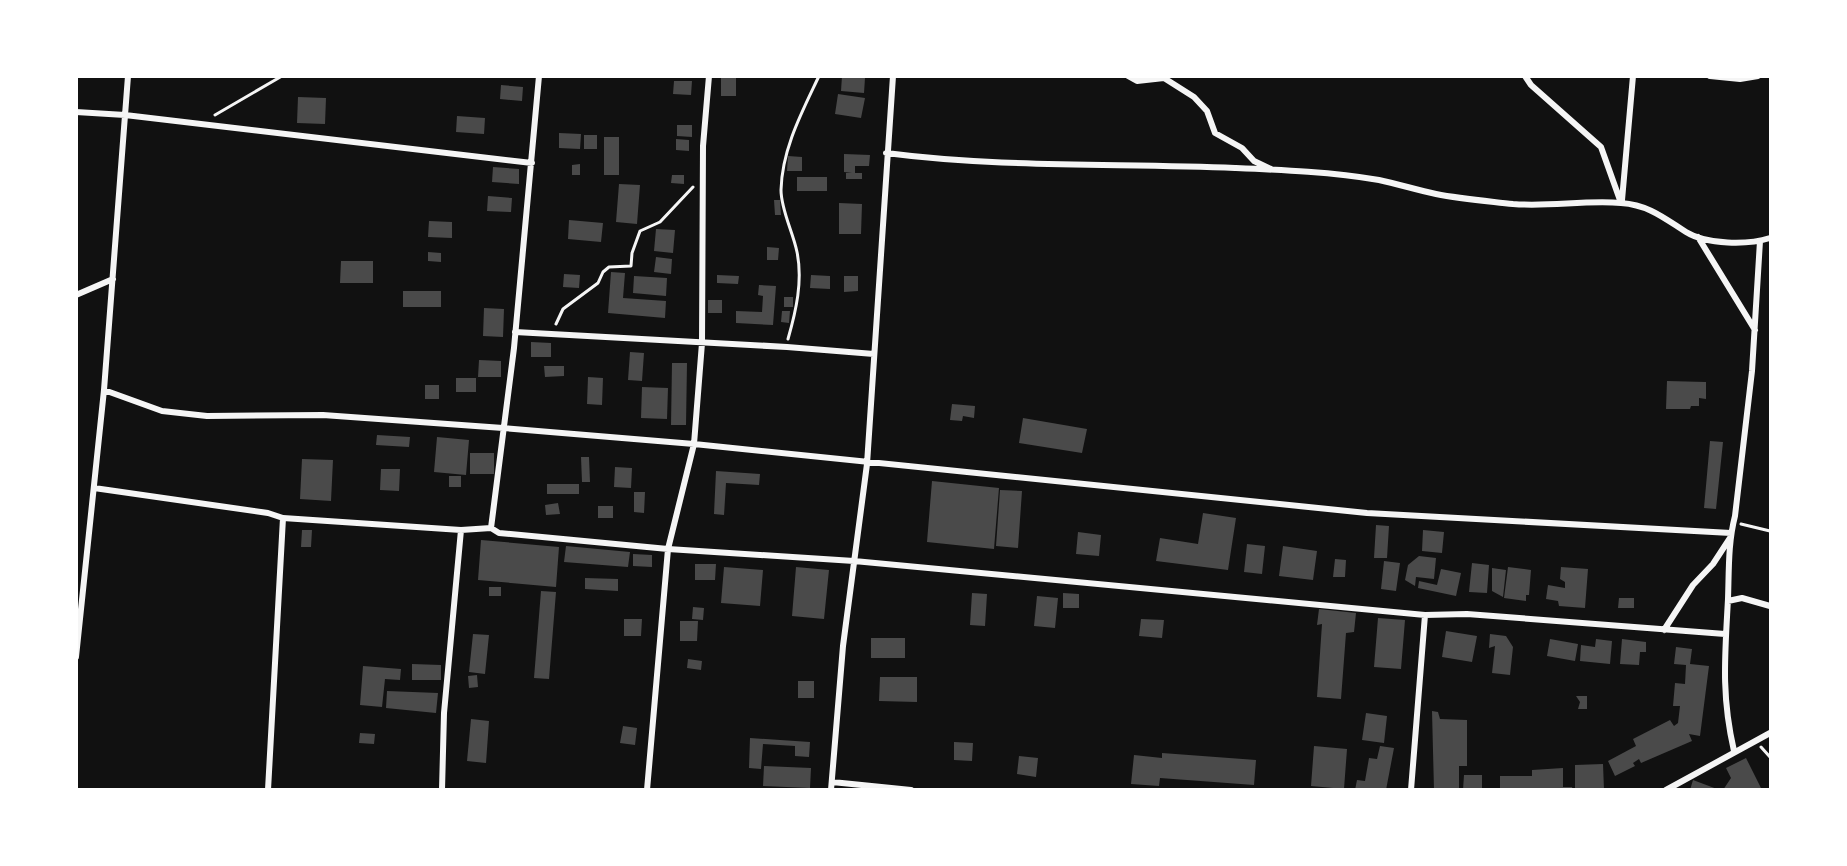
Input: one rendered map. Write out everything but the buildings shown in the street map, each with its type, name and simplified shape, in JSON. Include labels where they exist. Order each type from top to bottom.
[{"type":"street","points":[[76,657],[104,390],[128,76]]},
{"type":"street","points":[[491,528],[515,332],[539,76]]},
{"type":"street","points":[[647,789],[668,549],[694,444],[702,343],[703,146],[709,76]]},
{"type":"street","points":[[893,76],[886,153],[867,464],[841,668],[831,786],[911,789]]},
{"type":"street","points":[[1128,76],[1137,81],[1164,78],[1174,84],[1194,98],[1207,111],[1215,133],[1242,148],[1254,161],[1274,170]]},
{"type":"street","points":[[1525,76],[1531,85],[1601,147],[1621,203]]},
{"type":"street","points":[[1621,203],[1634,76]]},
{"type":"street","points":[[1710,76],[1740,79],[1758,76]]},
{"type":"street","points":[[76,112],[125,115],[532,163]]},
{"type":"street","points":[[886,153],[938,160],[1274,170],[1380,180],[1437,194],[1515,204],[1554,206],[1621,203],[1648,209],[1669,218],[1698,237],[1721,241],[1760,241],[1770,238]]},
{"type":"street","points":[[1698,237],[1755,331]]},
{"type":"street","points":[[1734,751],[1724,701],[1725,634],[1731,535],[1755,331],[1760,241]]},
{"type":"street","points":[[76,295],[113,279]]},
{"type":"street","points":[[515,332],[874,354]]},
{"type":"street","points":[[104,390],[162,411],[207,416],[323,415],[503,428],[694,444],[867,464],[1366,513],[1731,535]]},
{"type":"street","points":[[94,488],[268,513],[283,518],[461,530],[491,528],[499,533],[668,549],[854,561],[1425,615],[1467,614],[1725,634]]},
{"type":"street","points":[[268,789],[283,518]]},
{"type":"street","points":[[442,789],[444,713],[461,530]]},
{"type":"street","points":[[1664,630],[1693,585],[1713,564],[1731,535]]},
{"type":"street","points":[[1728,601],[1742,598],[1770,606]]},
{"type":"street","points":[[1411,789],[1425,615]]},
{"type":"street","points":[[1666,789],[1770,733]]},
{"type":"path","points":[[198,124],[282,76]]},
{"type":"path","points":[[787,347],[799,275],[798,254],[782,202],[783,167],[792,137],[819,76]]},
{"type":"path","points":[[554,335],[558,317],[563,309],[598,283],[603,272],[609,267],[632,266],[632,253],[640,231],[660,222],[697,185]]},
{"type":"path","points":[[1734,522],[1770,531]]}]
